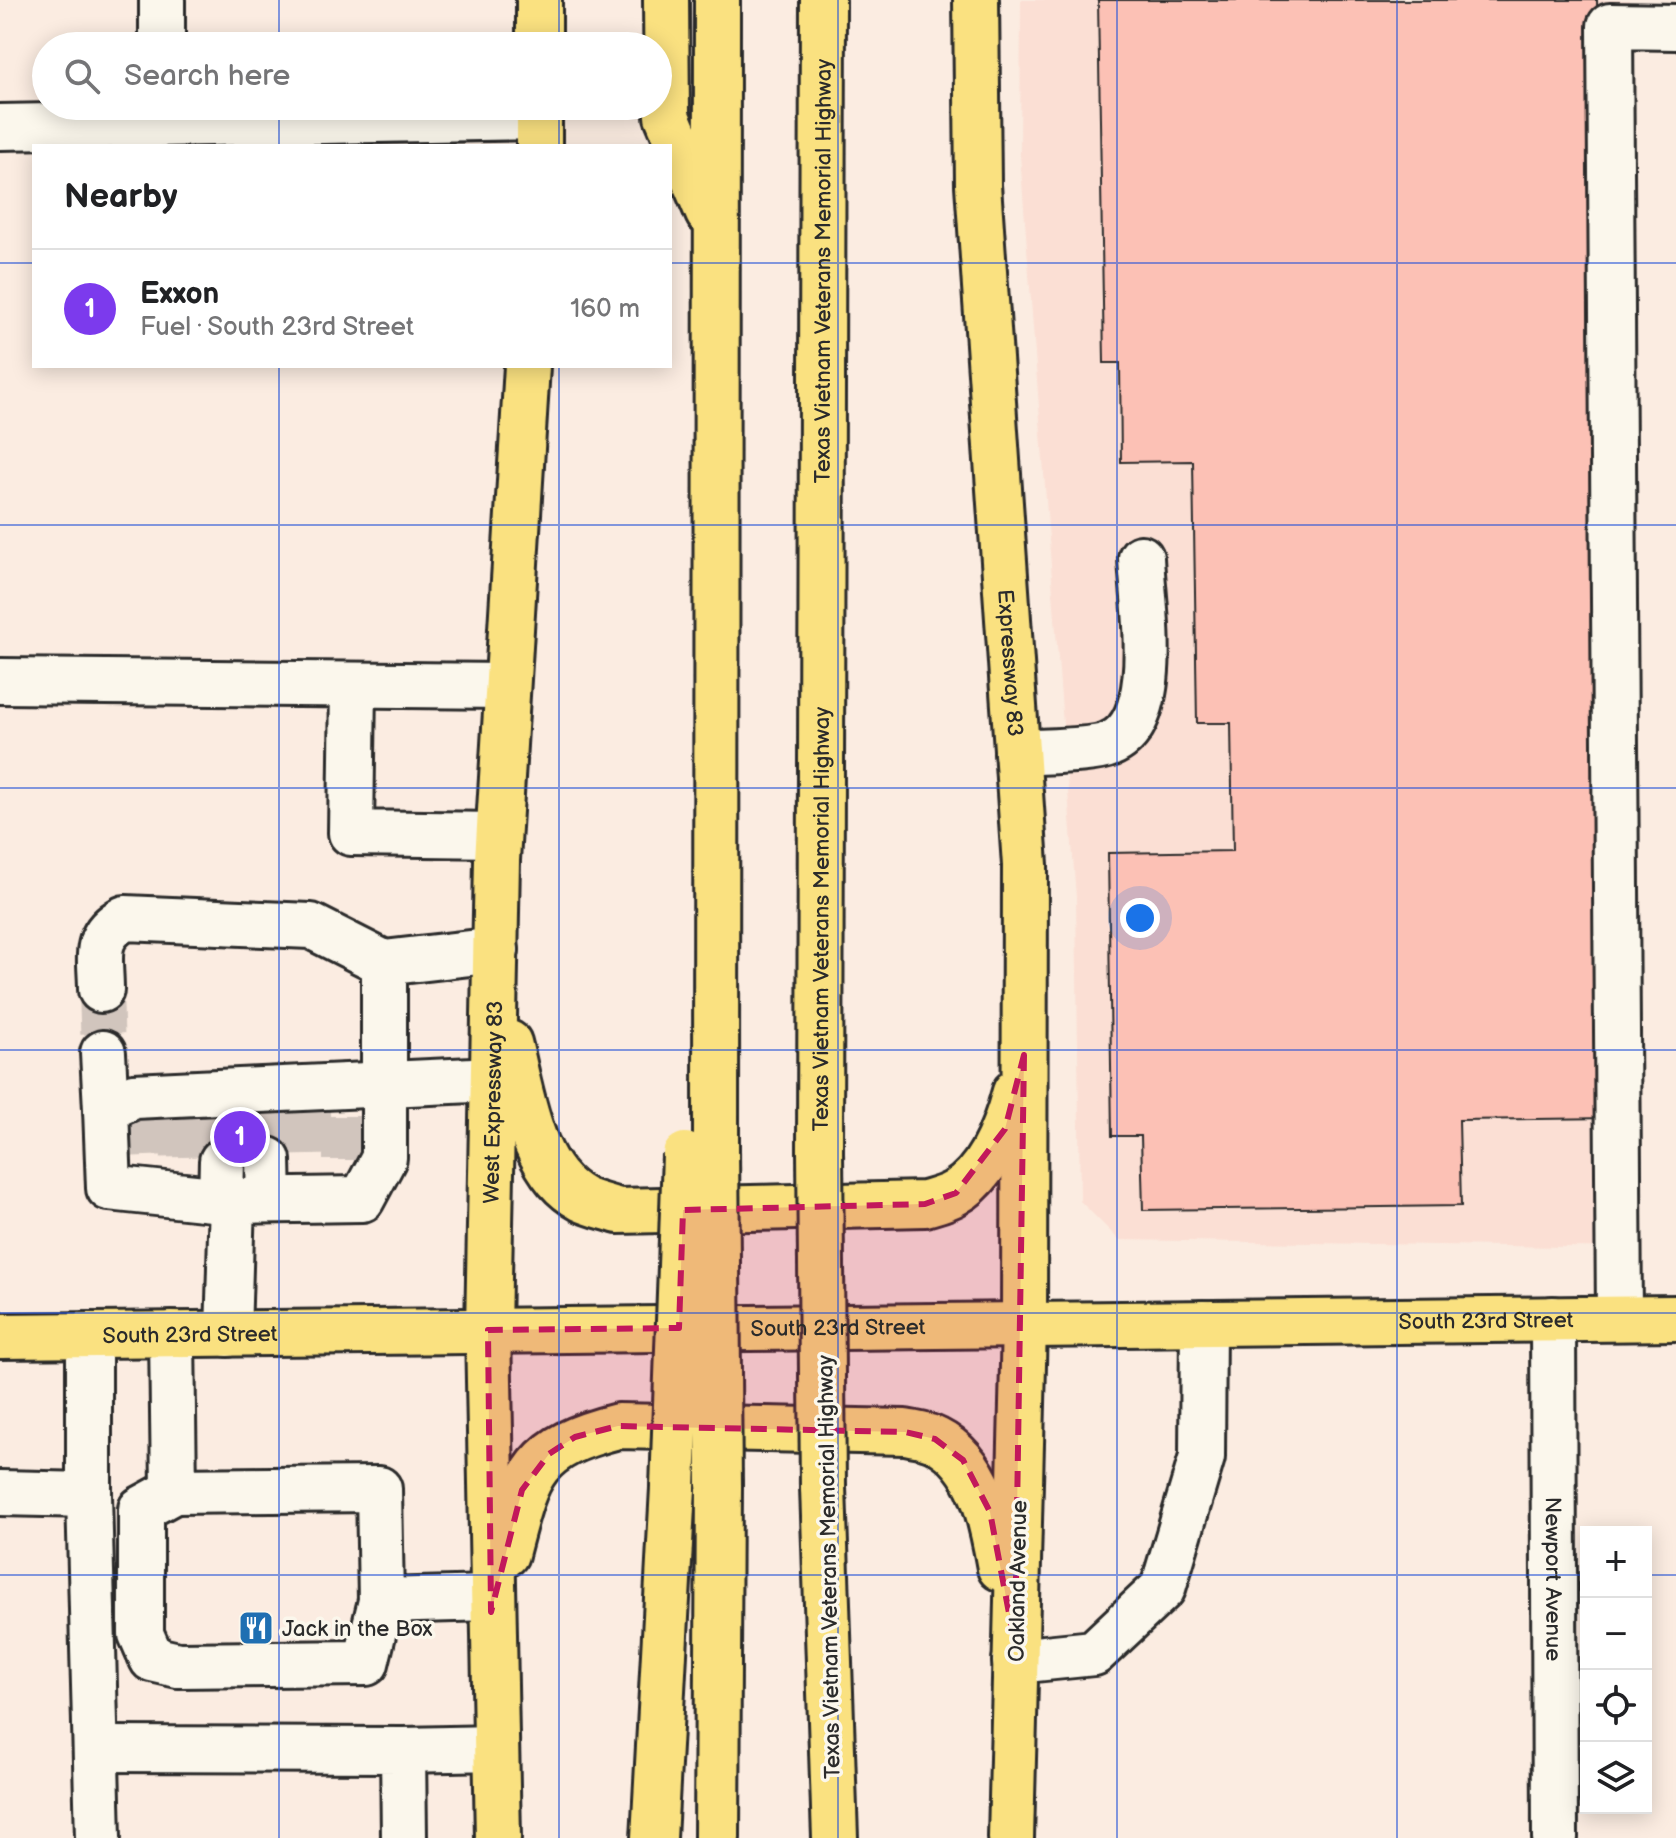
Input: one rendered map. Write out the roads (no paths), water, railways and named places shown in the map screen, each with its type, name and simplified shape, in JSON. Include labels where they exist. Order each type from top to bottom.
[{"type":"main road","points":[[539,0],[539,32]]},
{"type":"main road","points":[[666,0],[666,32]]},
{"type":"main road","points":[[654,1838],[673,1488],[701,1152],[715,895],[717,0]]},
{"type":"main road","name":"Texas Vietnam Veterans Memorial Highway","points":[[823,0],[820,1151],[823,1487],[835,1838]]},
{"type":"main road","points":[[824,182],[843,0]]},
{"type":"main road","name":"Expressway 83","points":[[976,0],[978,185],[1025,865],[1024,1325]]},
{"type":"main road","points":[[669,120],[717,235]]},
{"type":"main road","name":"West Expressway 83","points":[[498,1838],[491,1605],[488,1330],[498,835],[527,368]]},
{"type":"main road","points":[[496,998],[535,1139],[554,1175],[580,1198],[618,1211],[925,1204],[956,1193],[979,1170],[1005,1129],[1024,1055]]},
{"type":"main road","points":[[701,1152],[719,1485],[717,1838]]},
{"type":"main road","name":"South 23rd Street","points":[[0,1336],[1676,1318]]},
{"type":"main road","name":"Oakland Avenue","points":[[1011,1838],[1024,1325]]},
{"type":"main road","points":[[491,1605],[522,1490],[549,1454],[575,1437],[618,1426],[905,1432],[935,1439],[963,1460],[990,1512],[1015,1653]]},
{"type":"street","points":[[162,0],[162,32]]},
{"type":"street","points":[[1619,1318],[1610,26],[1676,27]]},
{"type":"street","points":[[0,127],[539,123]]},
{"type":"street","points":[[1017,753],[1110,745],[1133,727],[1146,685],[1141,558]]},
{"type":"street","points":[[0,681],[507,686]]},
{"type":"street","points":[[353,685],[351,833],[498,835]]},
{"type":"street","points":[[101,990],[100,940],[109,927],[125,918],[311,926],[384,963],[496,950]]},
{"type":"street","points":[[318,1098],[384,963]]},
{"type":"street","points":[[103,1053],[172,1104],[318,1098],[494,1079]]},
{"type":"street","points":[[172,1104],[109,1188],[245,1181],[362,1199],[384,1158],[318,1098]]},
{"type":"street","points":[[228,1334],[245,1181]]},
{"type":"street","name":"Newport Avenue","points":[[1553,1319],[1555,1838]]},
{"type":"street","points":[[1015,1653],[1094,1653],[1163,1588],[1202,1457],[1203,1323]]},
{"type":"street","points":[[172,1334],[174,1491]]},
{"type":"street","points":[[89,1335],[89,1495],[98,1838]]},
{"type":"street","points":[[379,1489],[381,1601],[366,1663],[178,1665],[152,1659],[141,1634],[141,1509],[174,1491],[379,1489]]},
{"type":"street","points":[[0,1493],[89,1495]]},
{"type":"street","points":[[381,1601],[491,1605]]},
{"type":"street","points":[[96,1749],[496,1748]]},
{"type":"street","points":[[403,1750],[404,1838]]},
{"type":"tunnel","points":[[101,990],[103,1053]]},
{"type":"tunnel","points":[[345,1110],[345,1160]]},
{"type":"tunnel","points":[[221,1111],[222,1161]]},
{"type":"tunnel","points":[[267,1111],[268,1160]]},
{"type":"tunnel","points":[[308,1111],[309,1161]]},
{"type":"tunnel","points":[[147,1112],[149,1161]]},
{"type":"tunnel","points":[[182,1113],[183,1162]]},
{"type":"place","name":"Exxon","points":[[240,1137]]},
{"type":"place","name":"Jack in the Box","points":[[256,1628]]}]
